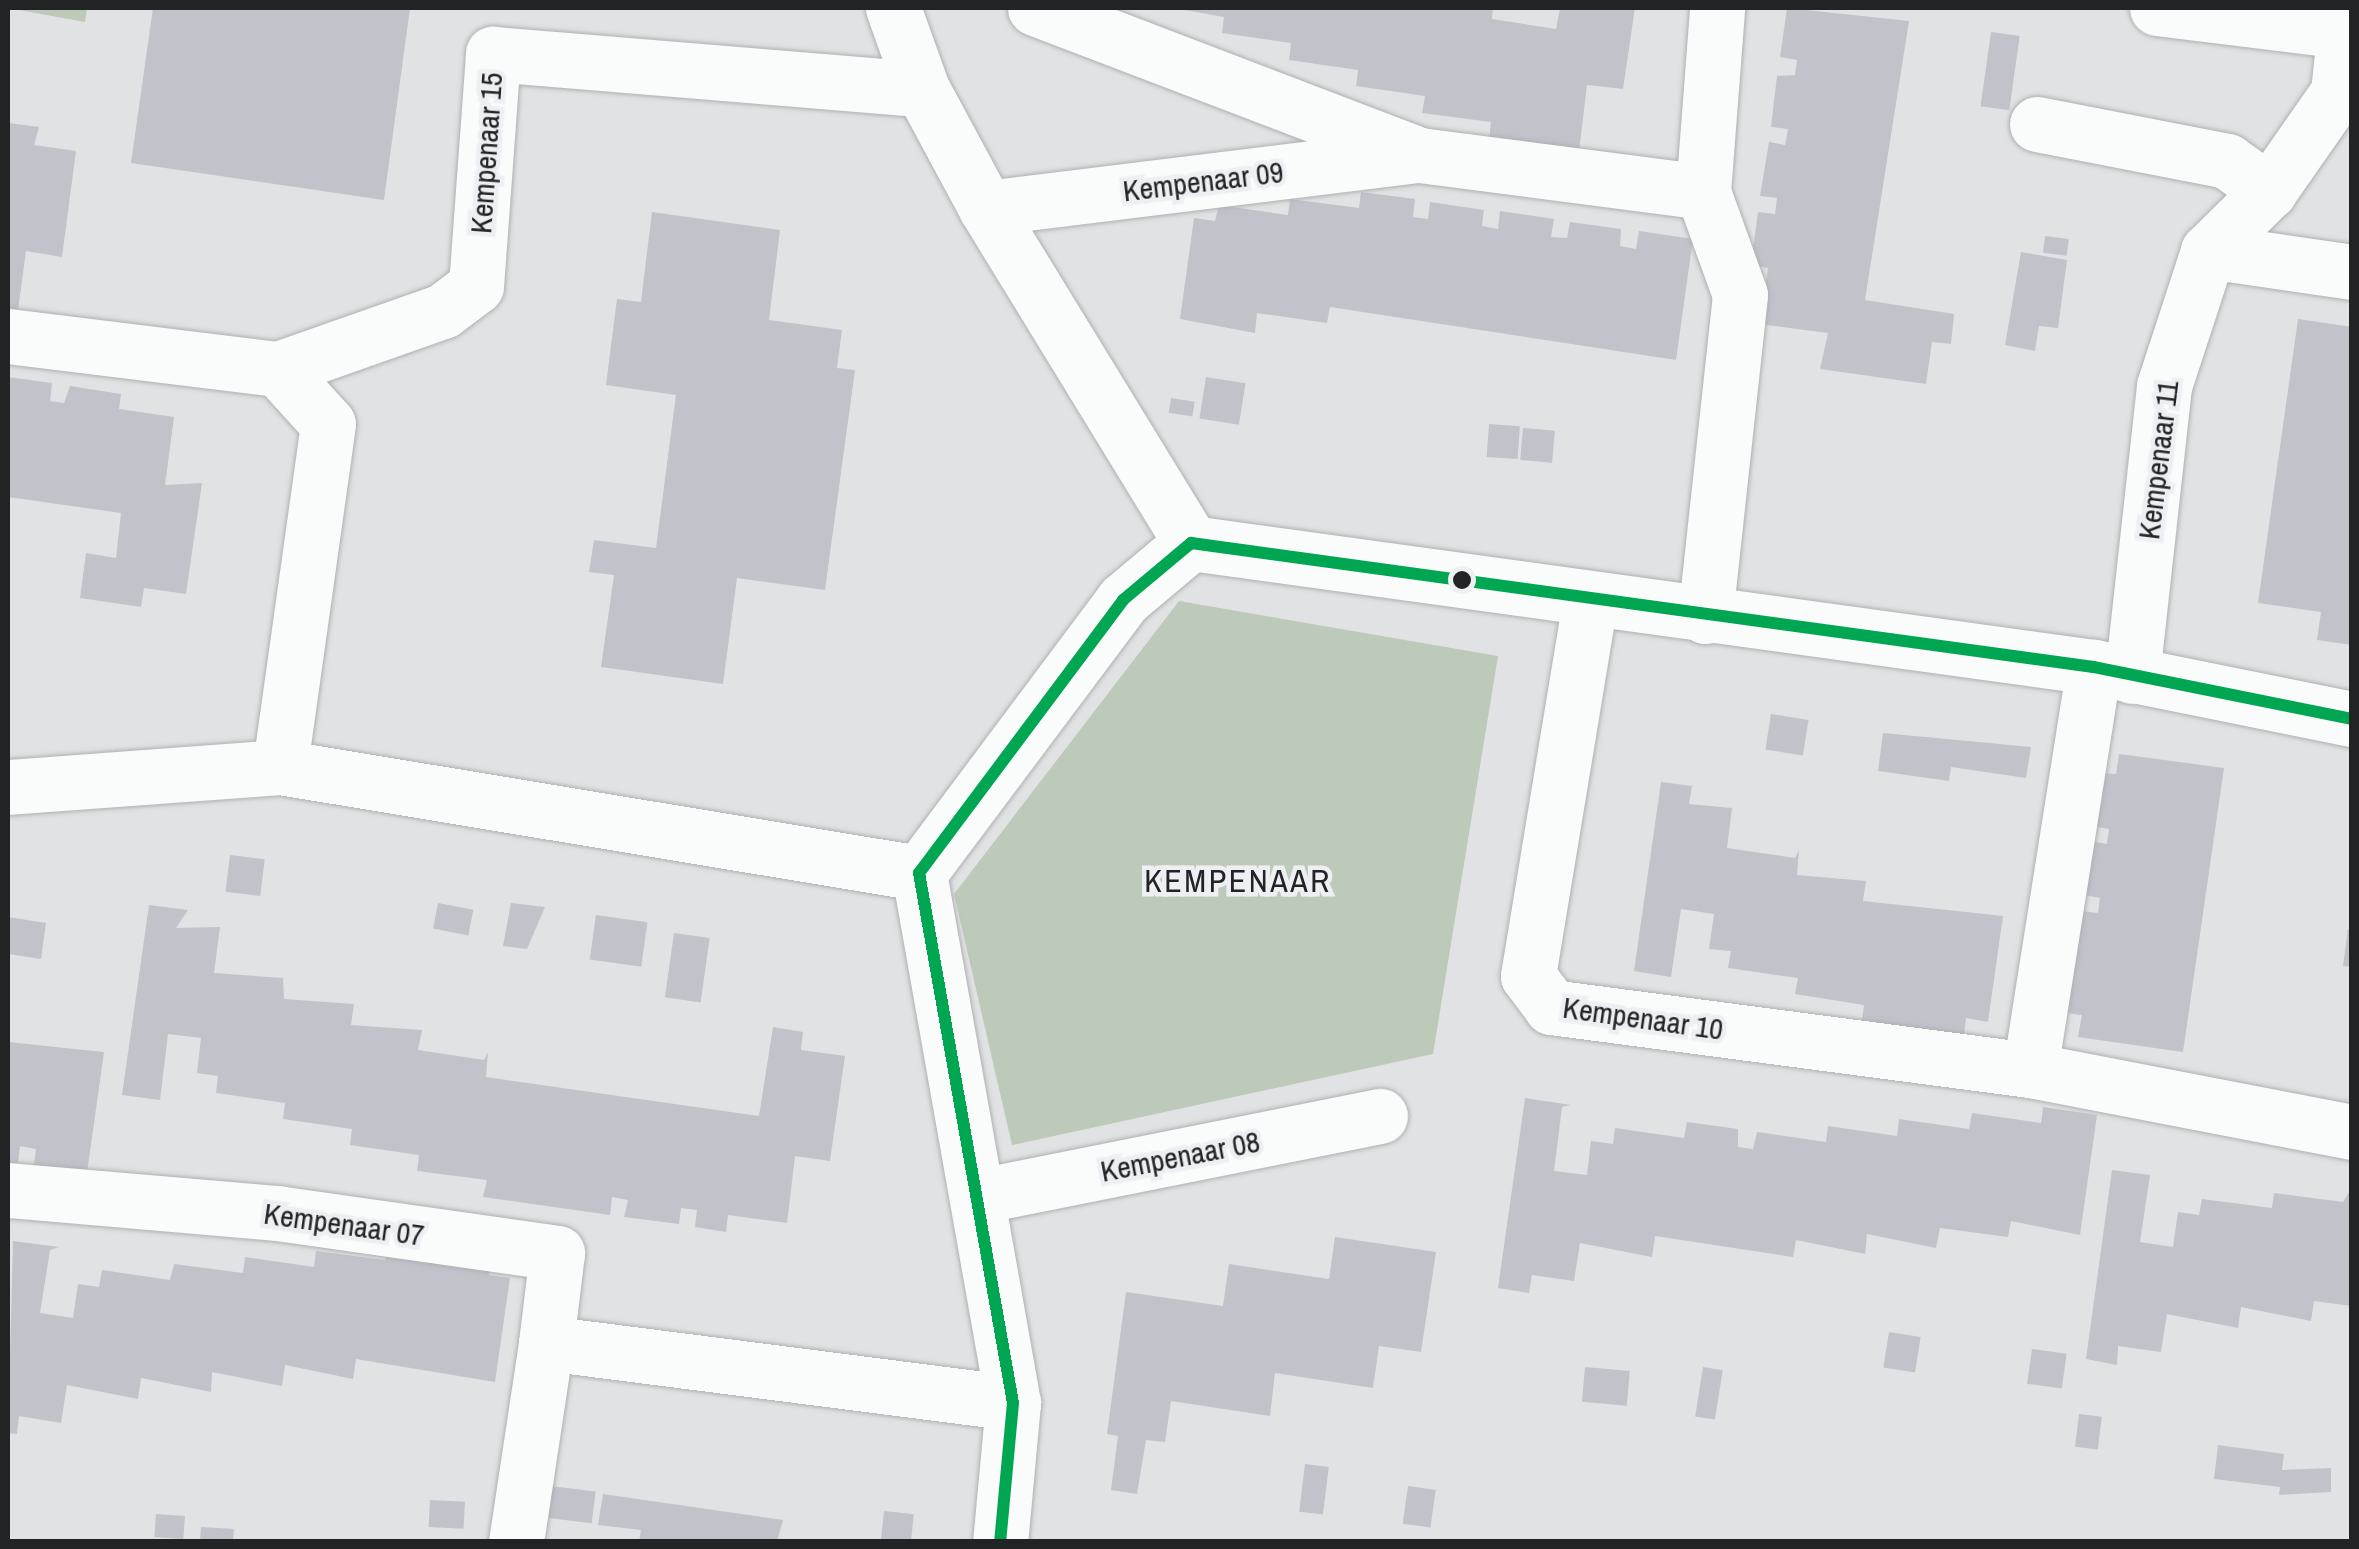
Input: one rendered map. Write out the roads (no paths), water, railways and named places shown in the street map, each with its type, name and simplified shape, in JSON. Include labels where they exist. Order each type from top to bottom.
[{"type":"street","points":[[893,8],[922,89],[986,208],[1191,544]]},
{"type":"street","name":"Kempenaar 09","points":[[1035,8],[1420,155],[1703,192]]},
{"type":"street","points":[[1705,616],[1740,295],[1703,192],[1717,8]]},
{"type":"street","name":"Kempenaar 11","points":[[2113,671],[2164,386],[2208,251],[2269,191],[2338,92],[2346,19],[2157,8]]},
{"type":"street","name":"Kempenaar 15","points":[[8,336],[278,369],[443,311],[476,286],[493,54],[922,89]]},
{"type":"street","points":[[2038,124],[2227,161],[2269,191]]},
{"type":"street","name":"Kempenaar 09","points":[[986,208],[1420,155]]},
{"type":"street","points":[[2208,251],[2352,272]]},
{"type":"street","points":[[278,369],[328,424],[280,767]]},
{"type":"street","points":[[1000,1542],[1013,1403],[919,873],[1123,600],[1191,544],[2113,671],[2352,719]]},
{"type":"street","name":"Kempenaar 10","points":[[1590,601],[1528,976],[1551,1007],[2030,1070],[2352,1132]]},
{"type":"street","points":[[2030,1070],[2113,671]]},
{"type":"street","points":[[8,786],[280,767],[919,873]]},
{"type":"street","name":"Kempenaar 08","points":[[979,1196],[1380,1116]]},
{"type":"street","name":"Kempenaar 07","points":[[24,1192],[277,1213],[557,1253],[516,1542]]},
{"type":"street","points":[[546,1342],[1013,1403]]},
{"type":"district","name":"KEMPENAAR","points":[[1238,881]]}]
